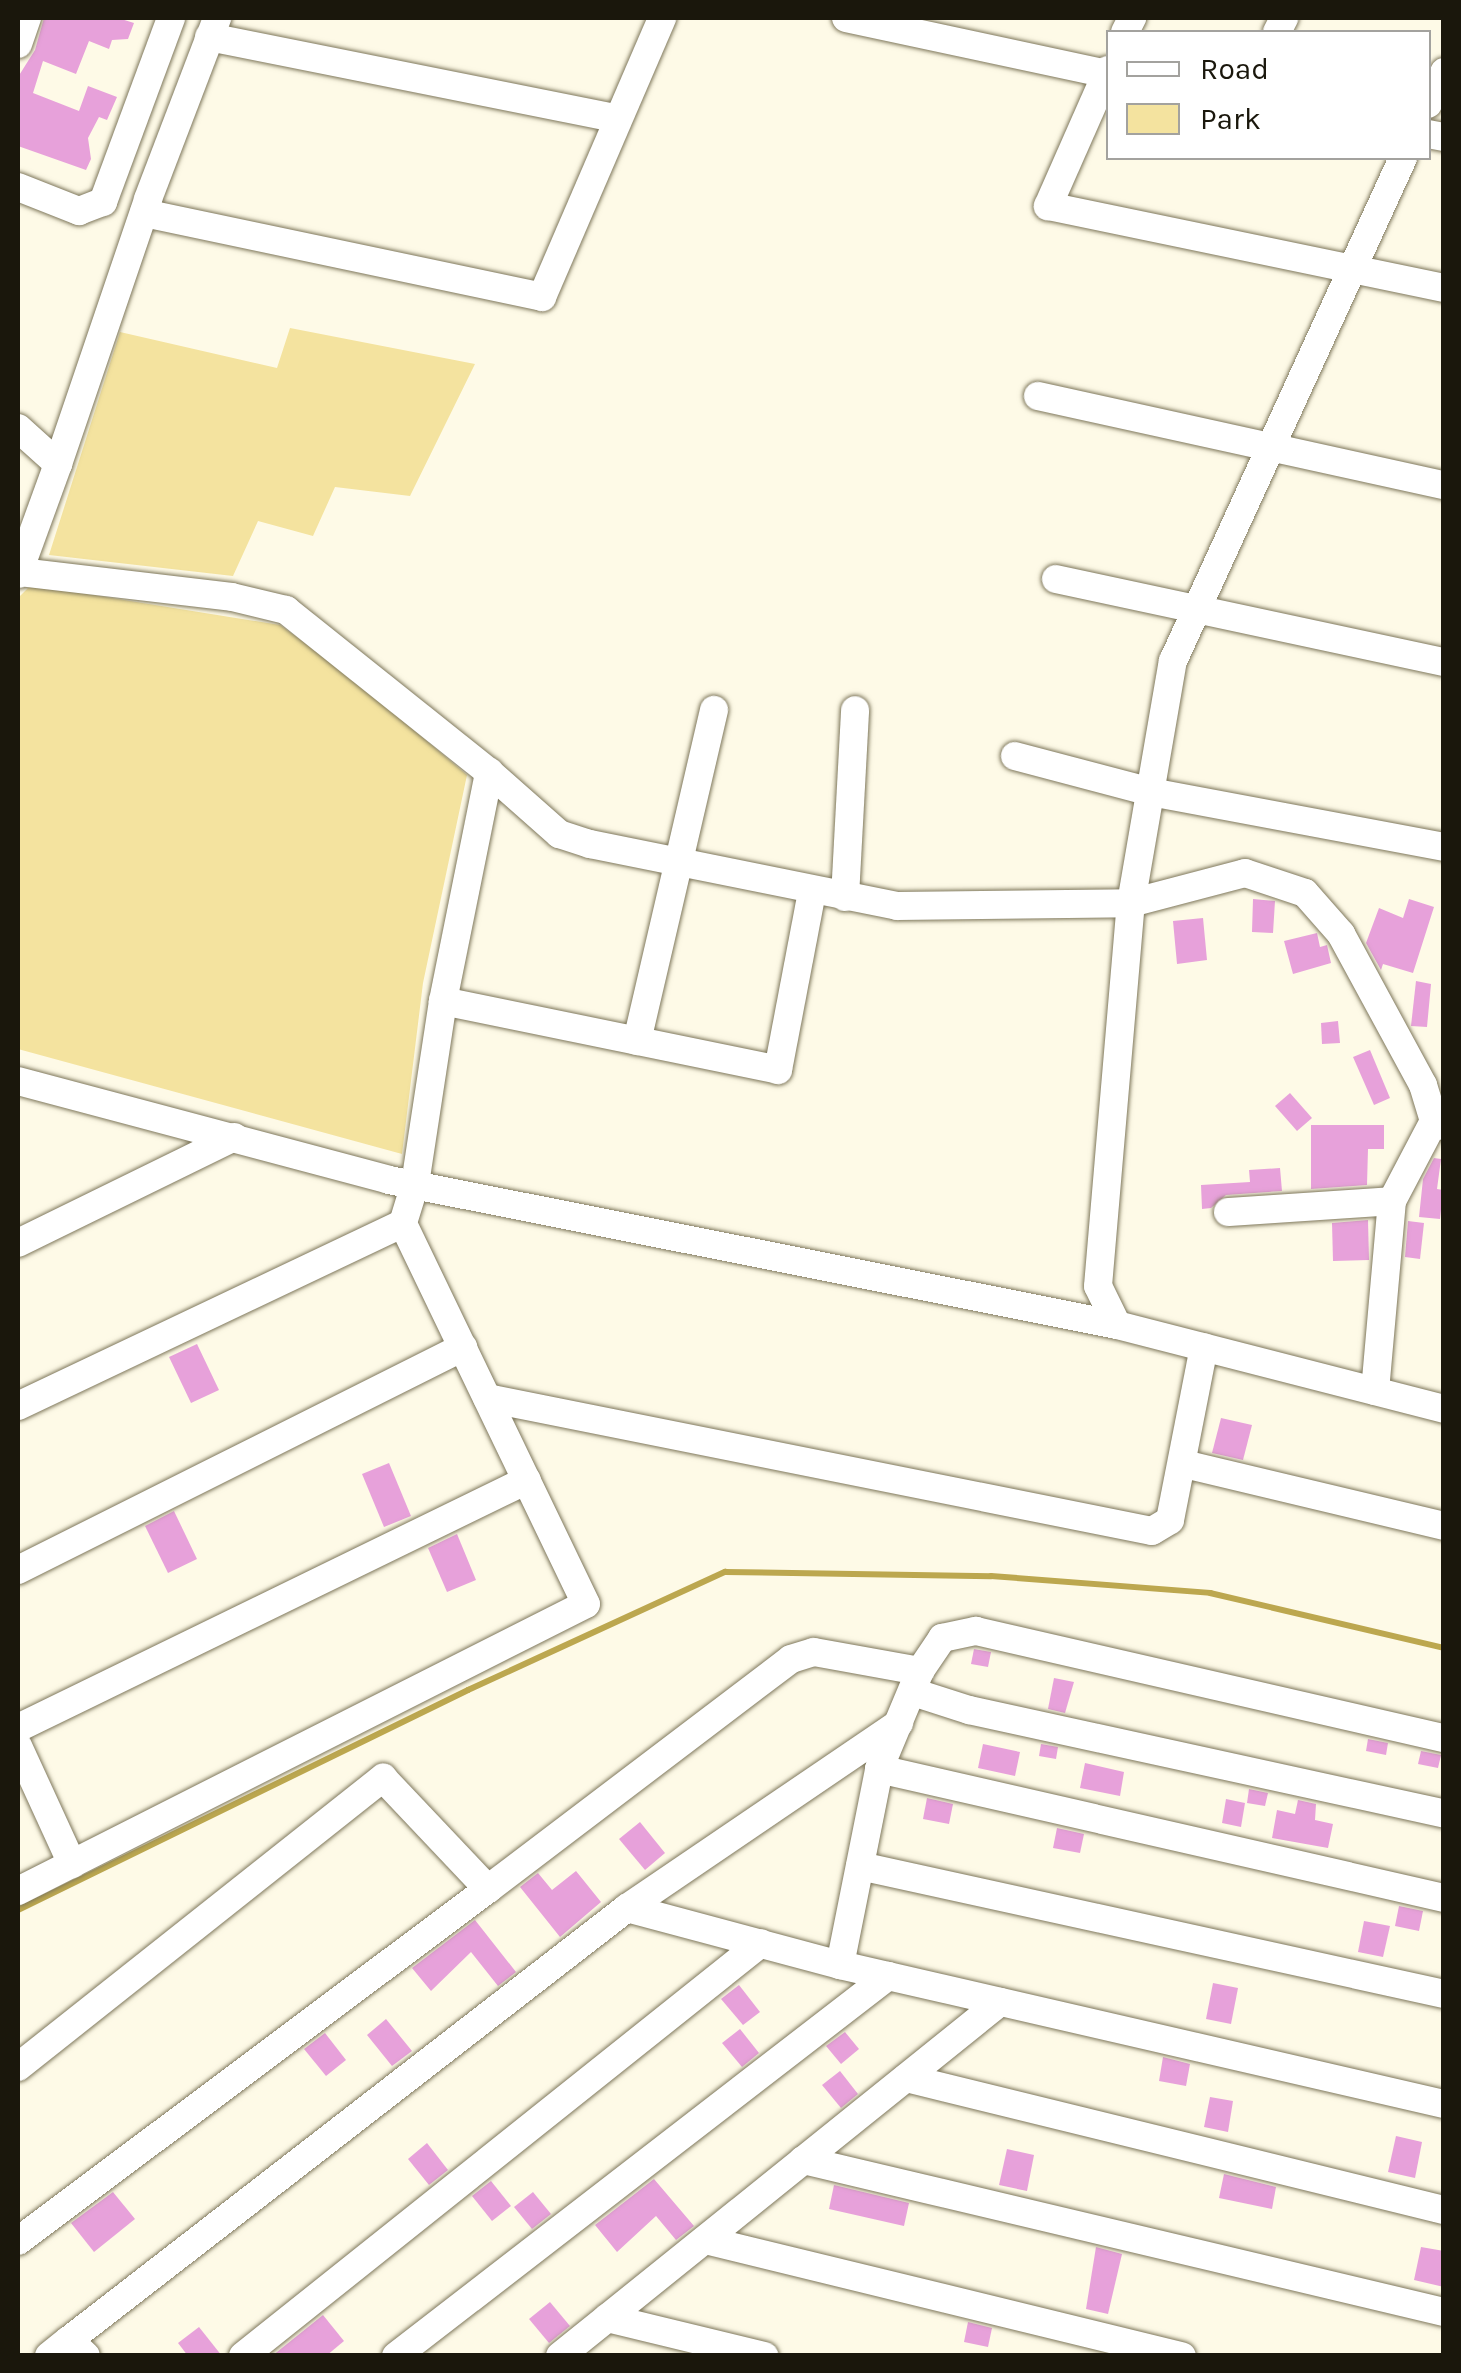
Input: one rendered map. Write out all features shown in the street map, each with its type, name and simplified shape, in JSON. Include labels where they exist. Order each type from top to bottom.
[{"type":"street","points":[[18,44],[27,18]]},
{"type":"street","points":[[144,213],[542,297],[662,18]]},
{"type":"street","points":[[846,18],[1106,73]]},
{"type":"street","points":[[18,187],[79,210],[103,202],[162,20]]},
{"type":"street","points":[[616,118],[213,27],[19,573],[232,597],[286,610],[489,772],[559,834],[679,864],[897,906],[1132,903],[1245,873],[1306,893],[1341,934],[1423,1085],[1439,1124],[1392,1201],[1375,1391]]},
{"type":"street","points":[[1431,98],[1444,72]]},
{"type":"street","points":[[1106,77],[1048,206],[1444,288]]},
{"type":"street","points":[[1117,1325],[1098,1286],[1132,903],[1174,661],[1268,448],[1403,160]]},
{"type":"street","points":[[1038,396],[1444,484]]},
{"type":"street","points":[[18,428],[58,464]]},
{"type":"street","points":[[1056,579],[1444,662]]},
{"type":"street","points":[[637,1041],[714,710]]},
{"type":"street","points":[[845,897],[855,710]]},
{"type":"street","points":[[1015,756],[1151,792],[1444,847]]},
{"type":"street","points":[[18,1891],[586,1604],[403,1222],[415,1184],[443,1002],[489,772]]},
{"type":"street","points":[[443,1002],[778,1070],[812,892]]},
{"type":"street","points":[[18,1081],[415,1184],[1117,1325],[1444,1409]]},
{"type":"street","points":[[18,1242],[234,1136]]},
{"type":"street","points":[[1228,1212],[1392,1201]]},
{"type":"street","points":[[18,1406],[403,1222]]},
{"type":"street","points":[[18,1570],[462,1347]]},
{"type":"street","points":[[487,1398],[1152,1531],[1170,1520],[1204,1347]]},
{"type":"street","points":[[1184,1464],[1444,1526]]},
{"type":"street","points":[[18,1728],[526,1480]]},
{"type":"street","points":[[840,1965],[879,1769],[917,1682],[942,1638],[976,1630],[1444,1738]]},
{"type":"street","points":[[18,2240],[791,1659],[814,1652],[917,1682],[969,1710],[1444,1814]]},
{"type":"street","points":[[68,2350],[627,1908],[899,1723]]},
{"type":"street","points":[[18,1746],[72,1864]]},
{"type":"street","points":[[879,1769],[1444,1898]]},
{"type":"street","points":[[18,2067],[383,1778],[488,1889]]},
{"type":"street","points":[[860,1866],[1444,1994]]},
{"type":"street","points":[[627,1908],[840,1965],[1444,2104]]},
{"type":"street","points":[[244,2356],[762,1943]]},
{"type":"street","points":[[396,2356],[888,1976]]},
{"type":"street","points":[[560,2356],[1000,2002]]},
{"type":"street","points":[[906,2078],[1444,2210]]},
{"type":"street","points":[[803,2160],[1444,2312]]},
{"type":"street","points":[[704,2240],[1182,2356]]},
{"type":"street","points":[[607,2318],[764,2356]]},
{"type":"green space","points":[[290,328],[475,364],[410,496],[335,487],[313,536],[258,521],[233,576],[49,555],[120,332],[277,368]]},
{"type":"green space","points":[[31,585],[280,625],[345,672],[467,775],[423,983],[402,1154],[18,1049],[18,598]]},
{"type":"building","points":[[44,18],[118,18],[134,23],[128,39],[112,40],[109,49],[89,41],[76,74],[43,61],[33,93],[79,111],[88,86],[117,97],[107,120],[99,117],[88,138],[91,159],[86,170],[18,146],[18,77],[35,50]]},
{"type":"building","points":[[1253,899],[1275,901],[1273,933],[1252,932]]},
{"type":"building","points":[[1409,899],[1434,907],[1413,973],[1383,964],[1381,970],[1366,943],[1379,908],[1403,918]]},
{"type":"building","points":[[1203,918],[1207,960],[1177,964],[1173,921]]},
{"type":"building","points":[[1317,933],[1320,947],[1327,945],[1331,963],[1293,974],[1284,941]]},
{"type":"building","points":[[1416,981],[1431,984],[1427,1027],[1411,1026]]},
{"type":"building","points":[[1338,1021],[1340,1043],[1322,1044],[1321,1023]]},
{"type":"building","points":[[1370,1050],[1390,1098],[1374,1105],[1353,1057]]},
{"type":"building","points":[[1290,1093],[1312,1118],[1297,1131],[1275,1106]]},
{"type":"building","points":[[1311,1125],[1384,1125],[1384,1149],[1368,1149],[1367,1185],[1311,1189]]},
{"type":"building","points":[[1434,1158],[1441,1159],[1437,1189],[1443,1190],[1440,1219],[1419,1217],[1423,1179]]},
{"type":"building","points":[[1280,1168],[1282,1191],[1226,1195],[1211,1208],[1202,1209],[1201,1185],[1250,1182],[1249,1170]]},
{"type":"building","points":[[1368,1220],[1369,1260],[1333,1261],[1332,1223]]},
{"type":"building","points":[[1408,1221],[1424,1223],[1420,1259],[1405,1257]]},
{"type":"building","points":[[197,1344],[219,1390],[191,1403],[169,1357]]},
{"type":"building","points":[[1221,1418],[1252,1425],[1243,1460],[1212,1453]]},
{"type":"building","points":[[389,1463],[411,1516],[384,1527],[362,1474]]},
{"type":"building","points":[[174,1511],[197,1559],[168,1573],[145,1526]]},
{"type":"building","points":[[457,1534],[476,1580],[447,1592],[428,1548]]},
{"type":"building","points":[[974,1649],[991,1652],[988,1667],[971,1664]]},
{"type":"building","points":[[1054,1678],[1074,1682],[1065,1713],[1048,1709]]},
{"type":"building","points":[[1368,1739],[1388,1743],[1386,1755],[1366,1751]]},
{"type":"building","points":[[983,1744],[1020,1752],[1015,1776],[978,1768]]},
{"type":"building","points":[[1041,1744],[1058,1747],[1056,1759],[1039,1756]]},
{"type":"building","points":[[1421,1751],[1441,1755],[1438,1768],[1418,1764]]},
{"type":"building","points":[[1085,1763],[1124,1772],[1120,1796],[1080,1788]]},
{"type":"building","points":[[1249,1789],[1268,1793],[1265,1806],[1247,1803]]},
{"type":"building","points":[[927,1798],[953,1804],[949,1824],[923,1819]]},
{"type":"building","points":[[1226,1799],[1245,1803],[1241,1827],[1222,1823]]},
{"type":"building","points":[[1298,1800],[1316,1804],[1315,1820],[1333,1824],[1328,1848],[1272,1838],[1277,1810],[1295,1814]]},
{"type":"building","points":[[640,1822],[665,1853],[645,1870],[619,1839]]},
{"type":"building","points":[[1057,1828],[1084,1834],[1080,1853],[1053,1848]]},
{"type":"building","points":[[576,1871],[601,1902],[560,1937],[520,1887],[538,1873],[552,1890]]},
{"type":"building","points":[[1399,1906],[1423,1911],[1419,1931],[1395,1926]]},
{"type":"building","points":[[475,1920],[516,1972],[498,1986],[471,1952],[431,1991],[412,1968]]},
{"type":"building","points":[[1364,1921],[1390,1926],[1383,1957],[1358,1952]]},
{"type":"building","points":[[1213,1983],[1238,1988],[1231,2024],[1206,2019]]},
{"type":"building","points":[[739,1985],[760,2012],[743,2025],[721,1999]]},
{"type":"building","points":[[386,2019],[412,2051],[392,2066],[367,2035]]},
{"type":"building","points":[[740,2029],[759,2053],[742,2067],[722,2043]]},
{"type":"building","points":[[845,2032],[859,2049],[841,2064],[826,2046]]},
{"type":"building","points":[[325,2033],[346,2060],[326,2076],[304,2049]]},
{"type":"building","points":[[1163,2057],[1190,2064],[1186,2086],[1159,2081]]},
{"type":"building","points":[[840,2071],[858,2094],[841,2108],[822,2085]]},
{"type":"building","points":[[1210,2097],[1233,2101],[1228,2132],[1204,2127]]},
{"type":"building","points":[[1396,2136],[1422,2142],[1415,2178],[1388,2172]]},
{"type":"building","points":[[427,2143],[448,2170],[429,2185],[408,2159]]},
{"type":"building","points":[[1007,2149],[1034,2155],[1027,2191],[999,2185]]},
{"type":"building","points":[[1224,2174],[1276,2187],[1272,2209],[1219,2198]]},
{"type":"building","points":[[654,2179],[694,2226],[676,2240],[656,2216],[617,2252],[595,2225]]},
{"type":"building","points":[[491,2181],[511,2206],[492,2221],[472,2196]]},
{"type":"building","points":[[834,2185],[909,2203],[904,2226],[829,2209]]},
{"type":"building","points":[[113,2192],[135,2219],[94,2252],[71,2223]]},
{"type":"building","points":[[533,2192],[551,2214],[532,2229],[514,2207]]},
{"type":"building","points":[[1096,2247],[1122,2254],[1108,2314],[1086,2309]]},
{"type":"building","points":[[1421,2247],[1444,2251],[1444,2287],[1414,2280]]},
{"type":"building","points":[[550,2302],[570,2326],[549,2343],[529,2319]]},
{"type":"building","points":[[323,2315],[344,2341],[326,2356],[272,2356]]},
{"type":"building","points":[[968,2322],[992,2328],[988,2347],[964,2342]]},
{"type":"building","points":[[199,2327],[222,2356],[188,2356],[178,2343]]},
{"type":"waterway","points":[[18,1910],[468,1690],[725,1572],[991,1576],[1210,1593],[1444,1648]]}]
